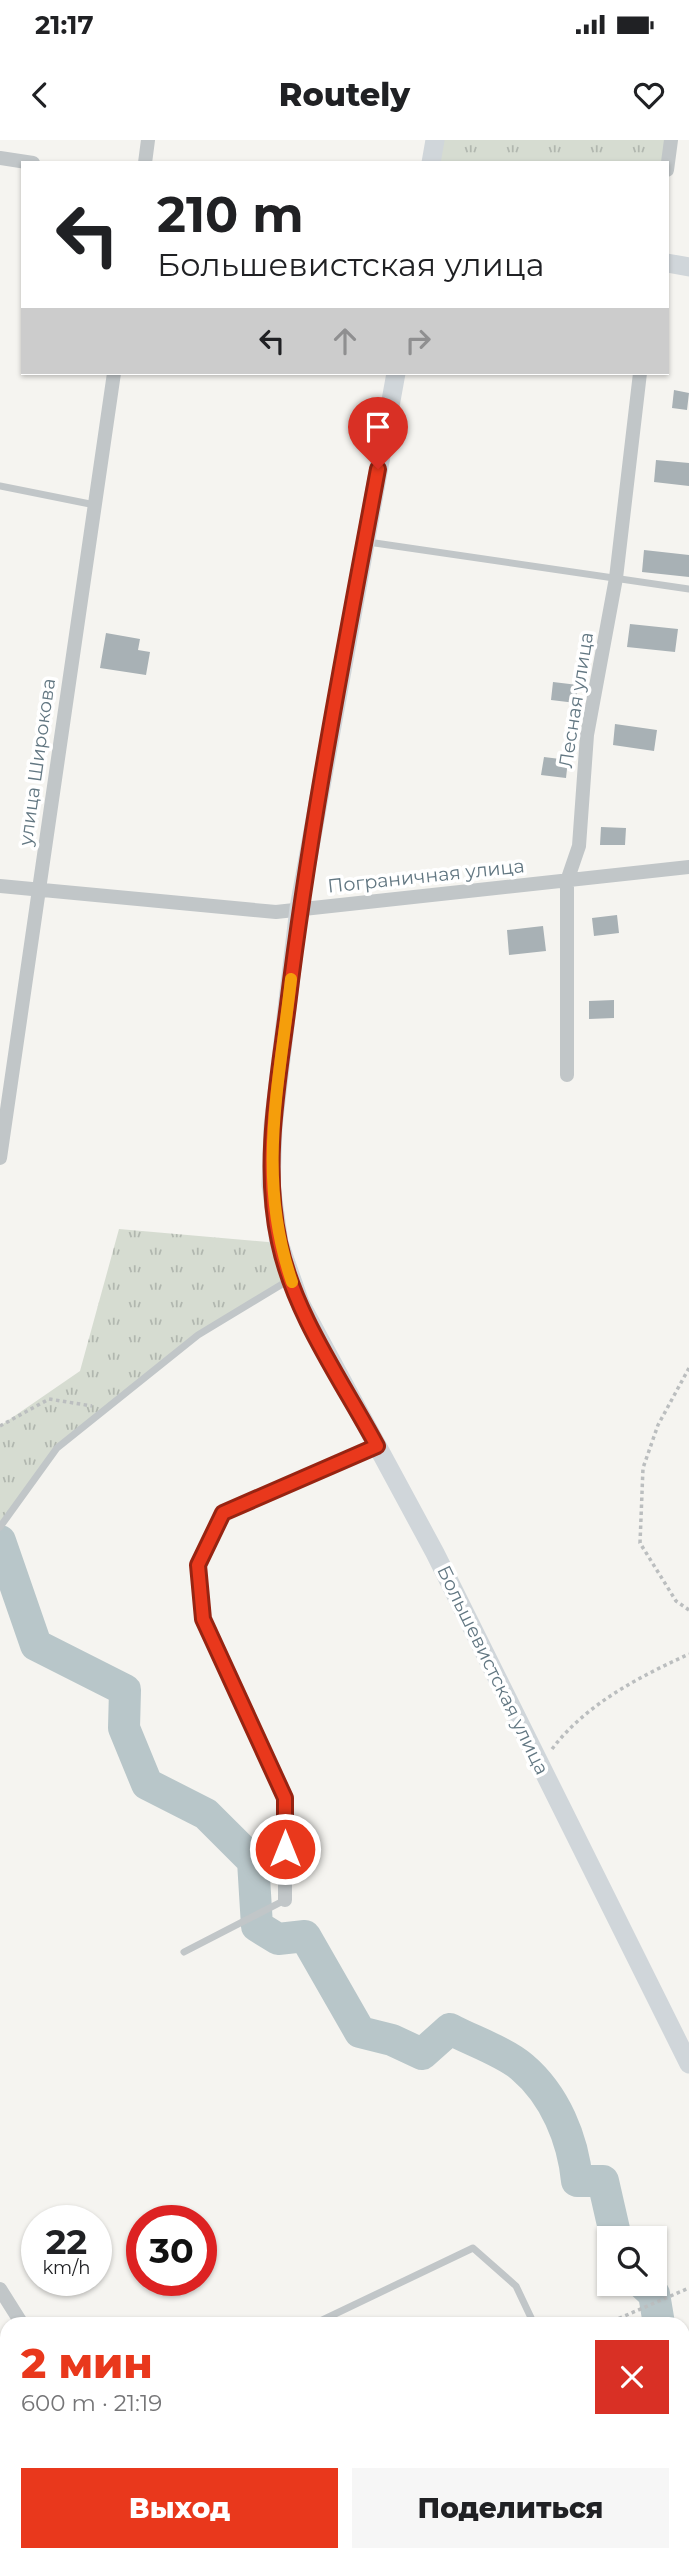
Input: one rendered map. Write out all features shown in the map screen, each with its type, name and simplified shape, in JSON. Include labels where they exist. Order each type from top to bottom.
[{"type":"street","points":[[145,161],[148,140]]},
{"type":"street","points":[[431,161],[435,140]]},
{"type":"street","points":[[668,161],[671,140]]},
{"type":"street","points":[[0,158],[21,161]]},
{"type":"street","points":[[669,263],[689,267]]},
{"type":"street","name":"улица Широкова","points":[[0,1158],[114,375]]},
{"type":"street","name":"Большевистская улица","points":[[396,375],[299,908],[273,1126],[271,1185],[279,1243],[300,1304],[435,1553],[689,2064]]},
{"type":"street","name":"Лесная улица","points":[[567,1075],[567,881],[579,846],[587,735],[616,578],[640,375]]},
{"type":"street","name":"Пограничная улица","points":[[0,887],[276,912],[689,867]]},
{"type":"street","points":[[285,1900],[285,1798],[203,1619],[198,1565],[223,1513],[377,1446]]},
{"type":"street","points":[[0,2289],[18,2317]]},
{"type":"lane","points":[[0,486],[95,505]]},
{"type":"lane","points":[[364,541],[689,589]]},
{"type":"lane","points":[[0,1527],[57,1448],[198,1335],[291,1279]]},
{"type":"lane","points":[[184,1952],[285,1900]]},
{"type":"lane","points":[[329,2317],[473,2248],[516,2286],[531,2317]]},
{"type":"path","points":[[689,1368],[659,1425],[643,1468],[640,1543],[676,1601],[689,1610]]},
{"type":"path","points":[[0,1426],[49,1399],[107,1408]]},
{"type":"path","points":[[540,1764],[562,1735],[632,1680],[689,1654]]},
{"type":"path","points":[[622,2317],[689,2288]]},
{"type":"green space","points":[[435,140],[671,140],[667,161],[431,161]]},
{"type":"green space","points":[[119,1229],[279,1243],[291,1279],[198,1335],[57,1448],[0,1527],[0,1426],[80,1371]]},
{"type":"building","points":[[674,390],[689,393],[687,410],[672,408]]},
{"type":"building","points":[[656,460],[689,463],[689,486],[654,482]]},
{"type":"building","points":[[644,550],[689,555],[689,577],[642,572]]},
{"type":"building","points":[[630,624],[678,629],[675,652],[627,647]]},
{"type":"building","points":[[106,633],[140,639],[138,650],[150,652],[146,675],[100,668]]},
{"type":"building","points":[[553,682],[578,685],[576,703],[551,700]]},
{"type":"building","points":[[615,724],[657,730],[654,751],[613,745]]},
{"type":"building","points":[[544,757],[568,760],[566,778],[541,775]]},
{"type":"building","points":[[601,827],[626,828],[625,845],[600,845]]},
{"type":"building","points":[[617,915],[619,933],[594,936],[592,918]]},
{"type":"building","points":[[543,926],[546,951],[509,955],[507,930]]},
{"type":"building","points":[[614,1000],[614,1018],[589,1019],[589,1001]]},
{"type":"waterway","points":[[0,1541],[36,1645],[125,1690],[124,1728],[147,1784],[206,1814],[253,1861],[257,1926],[278,1939],[305,1936],[360,2032],[392,2040],[422,2054],[450,2029],[497,2051],[522,2067],[534,2078],[553,2104],[567,2134],[577,2181],[603,2181],[613,2226]]},
{"type":"waterway","points":[[654,2296],[658,2317]]},
{"type":"slow traffic","points":[[291,979],[273,1126],[271,1185],[279,1243],[292,1282]]},
{"type":"route","points":[[285,1849],[285,1798],[203,1619],[198,1565],[223,1513],[377,1446],[300,1304],[279,1243],[271,1185],[273,1126],[299,908],[378,469]]}]
